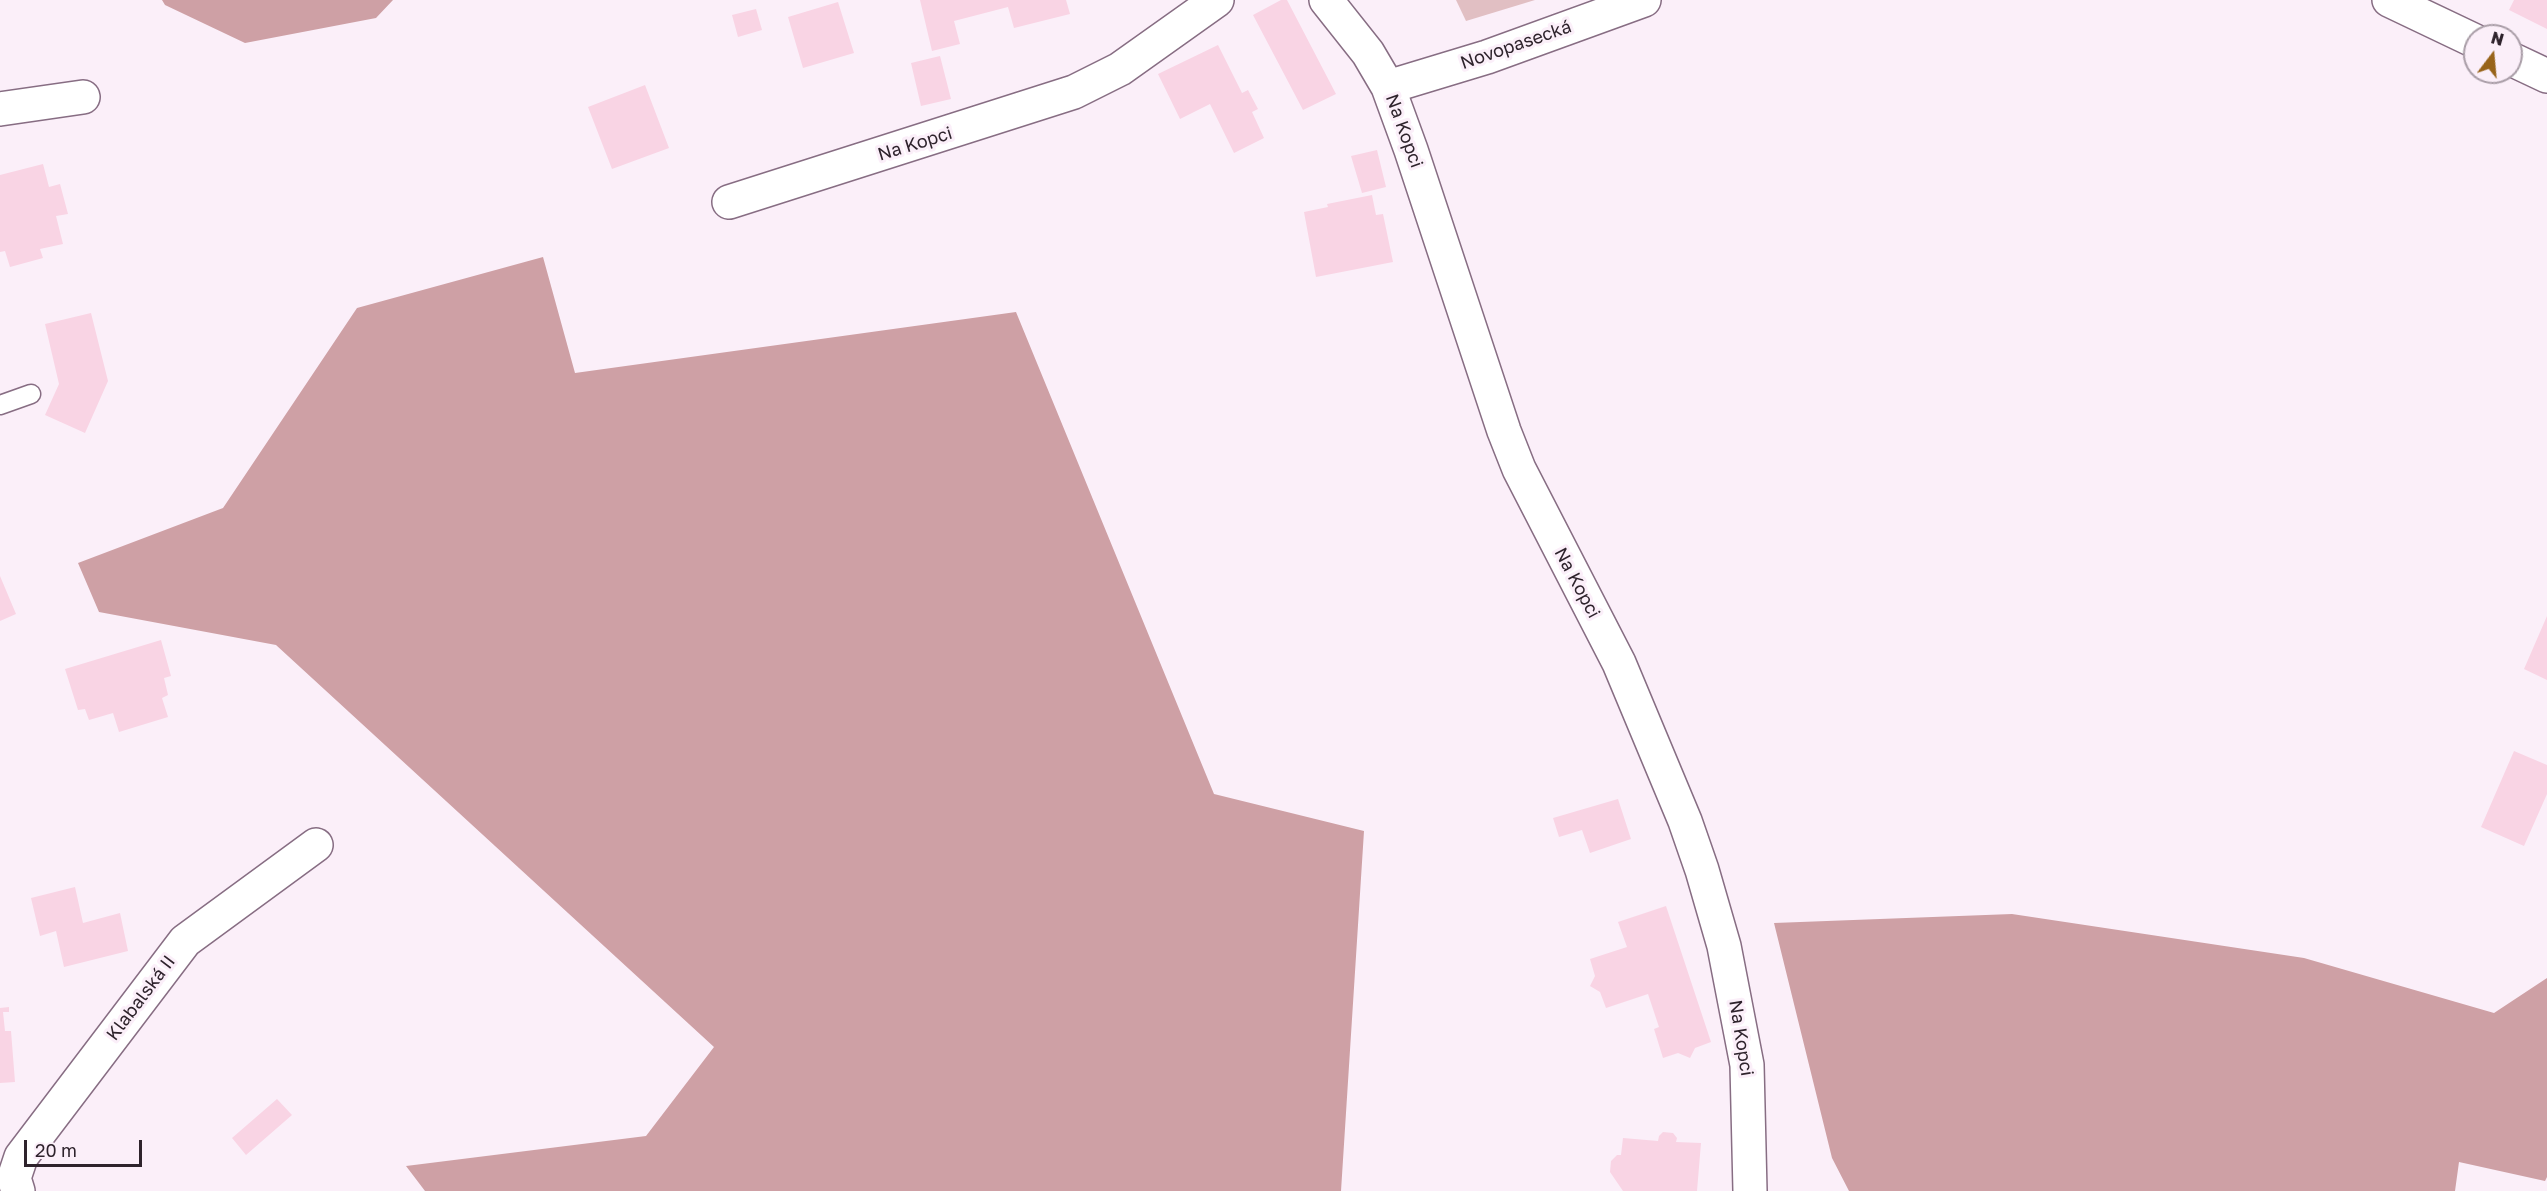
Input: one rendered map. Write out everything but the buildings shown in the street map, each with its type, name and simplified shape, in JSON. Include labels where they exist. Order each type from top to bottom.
[{"type":"street","name":"Na Kopci","points":[[729,202],[1074,92],[1120,69],[1217,0]]},
{"type":"street","name":"Na Kopci","points":[[1326,0],[1368,52],[1388,87],[1504,431],[1519,469],[1619,663],[1685,821],[1724,946],[1747,1065],[1750,1191]]},
{"type":"street","name":"Novopasecká","points":[[1388,87],[1487,57],[1644,0]]},
{"type":"street","points":[[2389,0],[2463,35]]},
{"type":"street","points":[[2523,65],[2547,76]]},
{"type":"street","points":[[0,109],[83,98]]},
{"type":"street","name":"Klabalská II","points":[[18,1191],[14,1178],[21,1157],[185,941],[316,845]]},
{"type":"lane","points":[[0,405],[31,394]]},
{"type":"shaded area","points":[[162,0],[393,0],[376,18],[245,43],[165,5]]},
{"type":"shaded area","points":[[1456,0],[1535,0],[1466,21]]},
{"type":"shaded area","points":[[543,257],[575,373],[1016,312],[1214,794],[1364,831],[1341,1191],[425,1191],[406,1166],[646,1136],[714,1047],[276,645],[99,612],[78,563],[223,508],[357,308]]},
{"type":"shaded area","points":[[2012,914],[2304,958],[2494,1013],[2547,978],[2547,1177],[2545,1181],[2459,1162],[2455,1191],[1849,1191],[1832,1158],[1774,923]]}]
